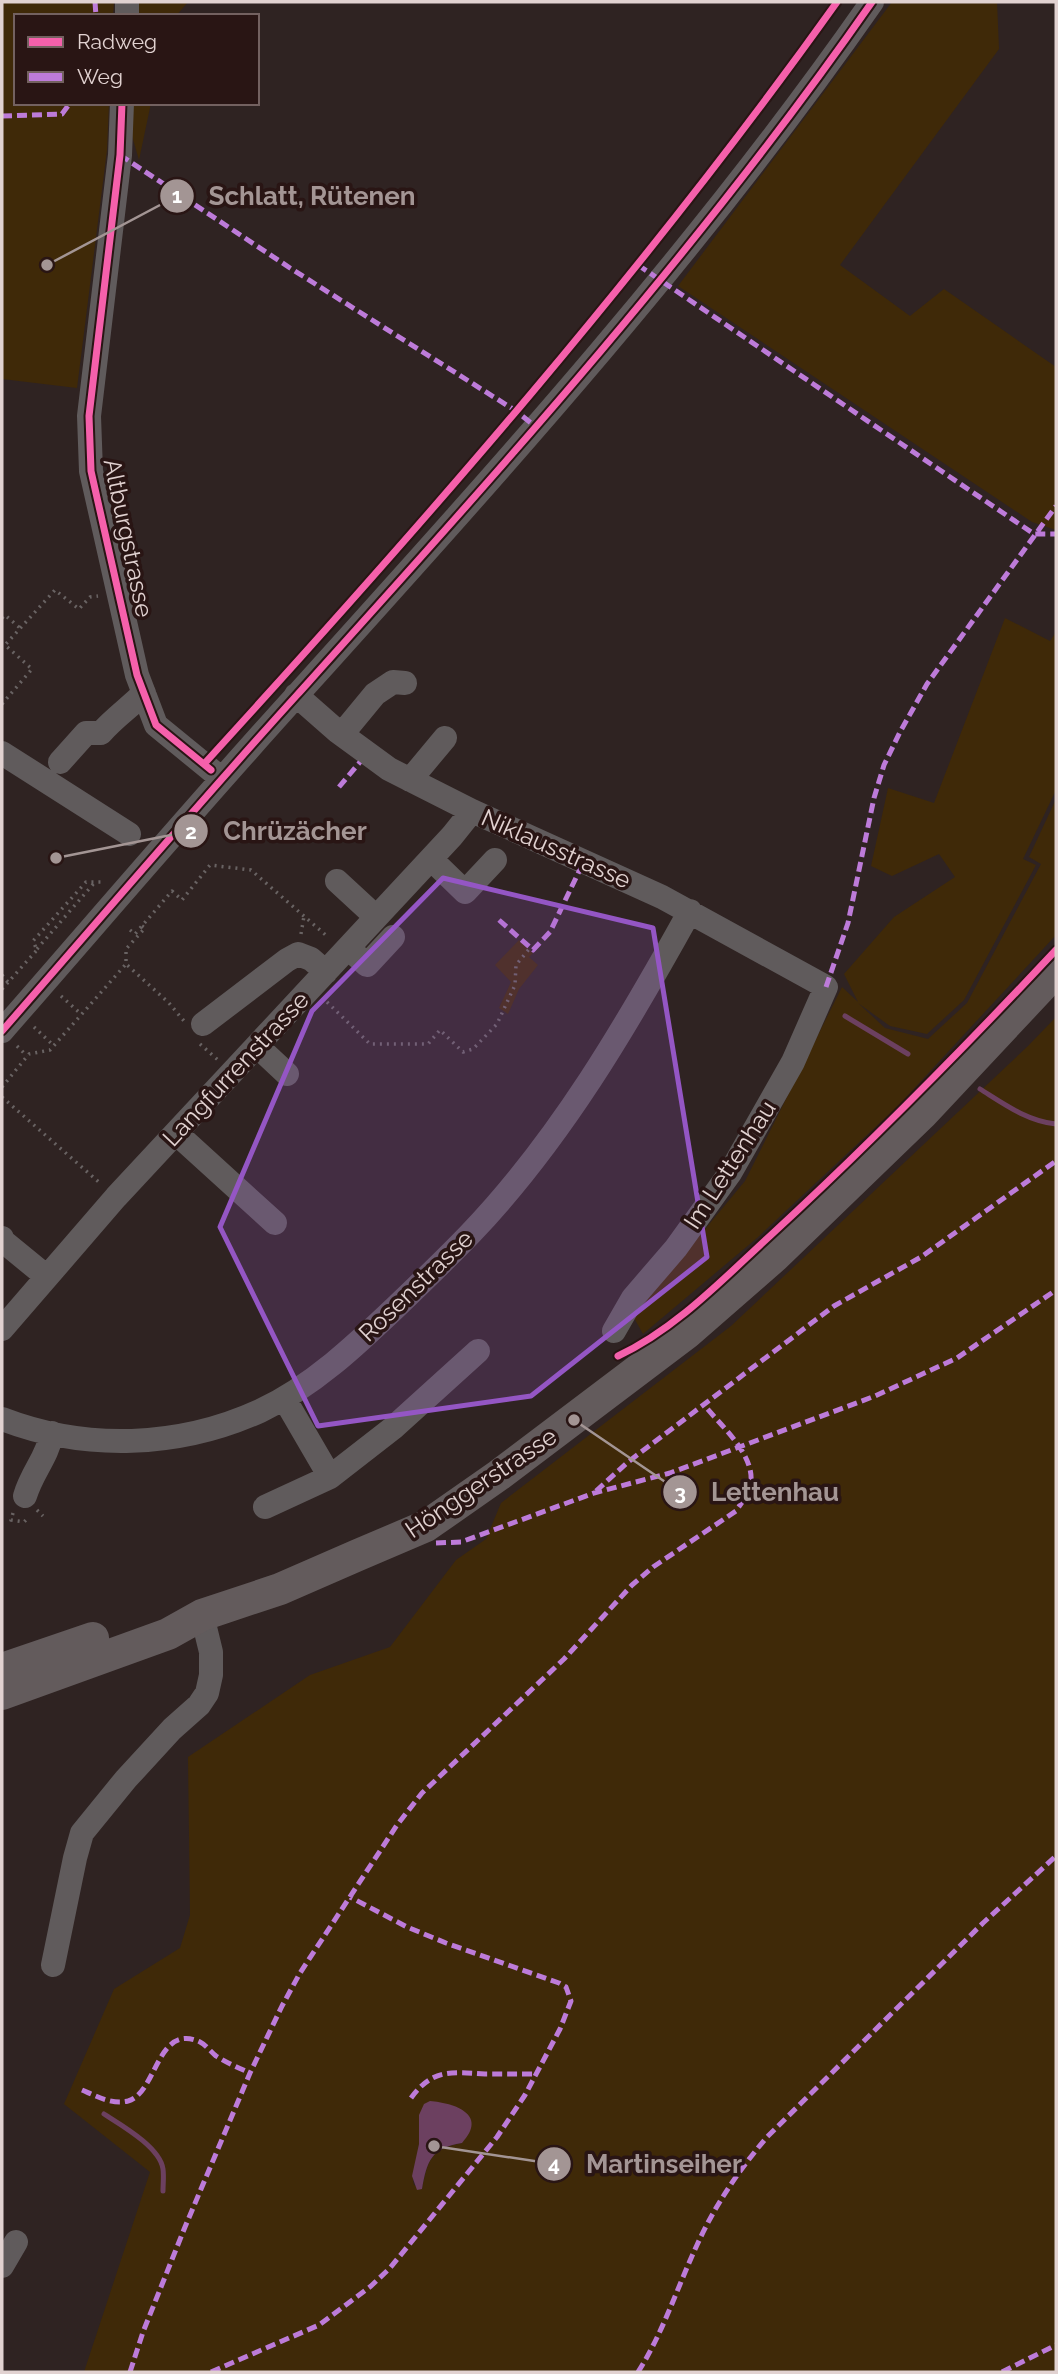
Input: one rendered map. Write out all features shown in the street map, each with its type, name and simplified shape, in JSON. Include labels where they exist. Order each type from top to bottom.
[{"type":"main road","name":"Hönggerstrasse","points":[[2,1693],[169,1634],[202,1615],[280,1589],[426,1526],[550,1438],[687,1333],[774,1257],[922,1114],[1056,971]]},
{"type":"main road","name":"Hönggerstrasse","points":[[2,1669],[162,1614],[202,1615]]},
{"type":"street","points":[[9,1038],[222,779],[441,536],[661,281],[831,61],[872,2]]},
{"type":"street","name":"Altburgstrasse","points":[[122,105],[120,155],[89,416],[91,471],[137,676],[156,725],[222,779]]},
{"type":"street","points":[[342,734],[375,694],[393,682],[405,684]]},
{"type":"street","points":[[60,762],[86,733],[101,733],[114,718],[125,712],[144,693]]},
{"type":"street","name":"Niklausstrasse","points":[[296,695],[389,769],[472,811],[690,911],[826,987]]},
{"type":"street","points":[[410,780],[445,738]]},
{"type":"street","points":[[2,753],[129,834]]},
{"type":"street","name":"Langfurrenstrasse","points":[[13,1323],[47,1277],[116,1197],[472,811]]},
{"type":"street","points":[[430,859],[465,892],[495,860]]},
{"type":"street","points":[[337,881],[376,917]]},
{"type":"street","name":"Rosenstrasse","points":[[2,1419],[52,1433],[112,1442],[154,1440],[191,1434],[233,1422],[284,1398],[315,1378],[350,1350],[471,1233],[516,1180],[594,1073],[645,995],[690,911]]},
{"type":"street","points":[[346,950],[367,965],[393,937]]},
{"type":"street","points":[[194,1029],[298,954],[311,958],[326,972]]},
{"type":"street","name":"Im Lettenhau","points":[[614,1331],[633,1298],[676,1248],[730,1174],[793,1062],[826,987]]},
{"type":"street","points":[[257,1046],[287,1074]]},
{"type":"street","points":[[176,1133],[275,1223]]},
{"type":"street","points":[[2,1238],[47,1277]]},
{"type":"street","points":[[265,1507],[330,1477],[393,1429],[478,1351]]},
{"type":"street","points":[[284,1398],[330,1477]]},
{"type":"street","points":[[25,1496],[31,1477],[49,1449],[52,1433]]},
{"type":"street","points":[[53,1965],[82,1833],[172,1729],[200,1706],[207,1693],[211,1675],[211,1652],[202,1615]]},
{"type":"street","points":[[2,2266],[16,2242]]},
{"type":"path","points":[[2,704],[32,669],[5,645],[55,590],[79,609],[90,597],[118,592]]},
{"type":"path","points":[[2,618],[5,615],[20,628]]},
{"type":"path","points":[[130,930],[135,934],[172,891],[182,900],[210,865],[251,870],[346,950]]},
{"type":"path","points":[[37,950],[33,941],[86,882],[101,882],[110,872]]},
{"type":"path","points":[[2,989],[95,882]]},
{"type":"path","points":[[2,1087],[27,1056],[50,1050],[126,964],[126,949],[145,928],[142,926]]},
{"type":"path","points":[[326,1002],[370,1044],[428,1044],[440,1031],[463,1052],[473,1049],[497,1024],[515,985],[516,965],[530,948]]},
{"type":"path","points":[[126,964],[169,1003],[232,1074]]},
{"type":"path","points":[[2,975],[8,982]]},
{"type":"path","points":[[61,996],[81,1014]]},
{"type":"path","points":[[34,1027],[54,1045]]},
{"type":"path","points":[[9,1038],[27,1056]]},
{"type":"path","points":[[2,1097],[116,1197]]},
{"type":"highlighted area","points":[[443,878],[653,928],[707,1257],[531,1396],[318,1426],[220,1227],[312,1011]]},
{"type":"shaded area","points":[[2,2],[114,2],[113,14],[14,14],[14,105],[109,105],[107,150],[77,388],[2,379]]},
{"type":"shaded area","points":[[138,2],[188,2],[178,14],[137,14]]},
{"type":"shaded area","points":[[892,2],[997,2],[999,49],[840,265],[910,316],[944,289],[1056,367],[1056,530],[1032,522],[678,286]]},
{"type":"shaded area","points":[[133,105],[151,105],[139,160],[132,136]]},
{"type":"shaded area","points":[[1005,618],[1050,641],[1056,632],[1056,790],[1023,859],[1036,865],[964,1000],[927,1034],[890,1026],[858,1003],[885,1028],[928,1039],[967,1003],[1041,864],[1029,857],[1056,799],[1056,935],[898,1106],[757,1238],[643,1334],[633,1316],[745,1181],[842,987],[858,1002],[844,974],[894,917],[955,877],[939,854],[892,876],[871,866],[888,788],[934,803]]},
{"type":"shaded area","points":[[519,940],[533,953],[529,957],[538,965],[519,989],[508,1014],[499,1008],[511,982],[495,965]]},
{"type":"shaded area","points":[[1056,1017],[1056,2372],[84,2372],[150,2172],[64,2104],[114,1989],[180,1948],[190,1915],[188,1757],[310,1675],[390,1647],[456,1560],[486,1539],[501,1503],[731,1326]],"holes":[[[419,2115],[462,2143],[443,2149],[432,2157],[422,2189],[414,2185]]]},
{"type":"shaded area","points":[[430,2101],[458,2108],[470,2117],[472,2124],[462,2143],[443,2148],[432,2157],[422,2189],[417,2190],[412,2176],[419,2144],[419,2115],[424,2104]]},
{"type":"waterway","points":[[845,1016],[908,1054]]},
{"type":"waterway","points":[[980,1089],[1026,1116],[1056,1124]]},
{"type":"waterway","points":[[104,2114],[139,2137],[155,2153],[163,2169],[163,2191]]},
{"type":"marked path","points":[[95,2],[96,14]]},
{"type":"marked path","points":[[2,116],[62,114],[69,105]]},
{"type":"marked path","points":[[120,155],[290,268],[516,411],[536,427]]},
{"type":"marked path","points":[[638,265],[1034,534],[1056,534]]},
{"type":"marked path","points":[[826,987],[848,923],[874,798],[884,765],[927,684],[1056,506]]},
{"type":"marked path","points":[[339,787],[360,762]]},
{"type":"marked path","points":[[499,920],[533,950],[550,932],[584,861]]},
{"type":"marked path","points":[[596,1491],[628,1462],[834,1306],[921,1257],[1056,1161]]},
{"type":"marked path","points":[[436,1543],[461,1542],[594,1493],[670,1473],[875,1396],[957,1358],[1056,1290]]},
{"type":"marked path","points":[[130,2372],[185,2227],[250,2073],[282,2006],[300,1973],[397,1825],[422,1793],[564,1659],[632,1585],[653,1567],[736,1511],[746,1496],[750,1487],[749,1465],[736,1443],[705,1406]]},
{"type":"marked path","points":[[638,2372],[662,2326],[704,2230],[728,2188],[757,2149],[983,1923],[1056,1856]]},
{"type":"marked path","points":[[211,2372],[319,2325],[371,2286],[390,2268],[497,2137],[525,2095],[560,2029],[571,2001],[566,1987],[559,1983],[407,1927],[350,1897]]},
{"type":"marked path","points":[[82,2090],[110,2101],[128,2101],[138,2095],[145,2086],[166,2050],[175,2042],[186,2038],[200,2042],[216,2056],[250,2073]]},
{"type":"marked path","points":[[411,2098],[427,2081],[444,2074],[535,2074]]},
{"type":"marked path","points":[[1002,2372],[1056,2345]]},
{"type":"cycle path","points":[[204,764],[370,580],[611,297],[689,200],[837,2]]},
{"type":"cycle path","points":[[2,1031],[595,358],[738,183],[872,2]]},
{"type":"cycle path","points":[[122,105],[120,155],[89,416],[91,471],[137,675],[156,725],[211,770]]},
{"type":"cycle path","points":[[618,1356],[660,1332],[699,1302],[808,1201],[1056,950]]},
{"type":"place","name":"Schlatt, Rütenen","points":[[47,265]]},
{"type":"place","name":"Chrüzächer","points":[[56,858]]},
{"type":"place","name":"Lettenhau","points":[[574,1420]]},
{"type":"place","name":"Martinseiher","points":[[434,2146]]}]
